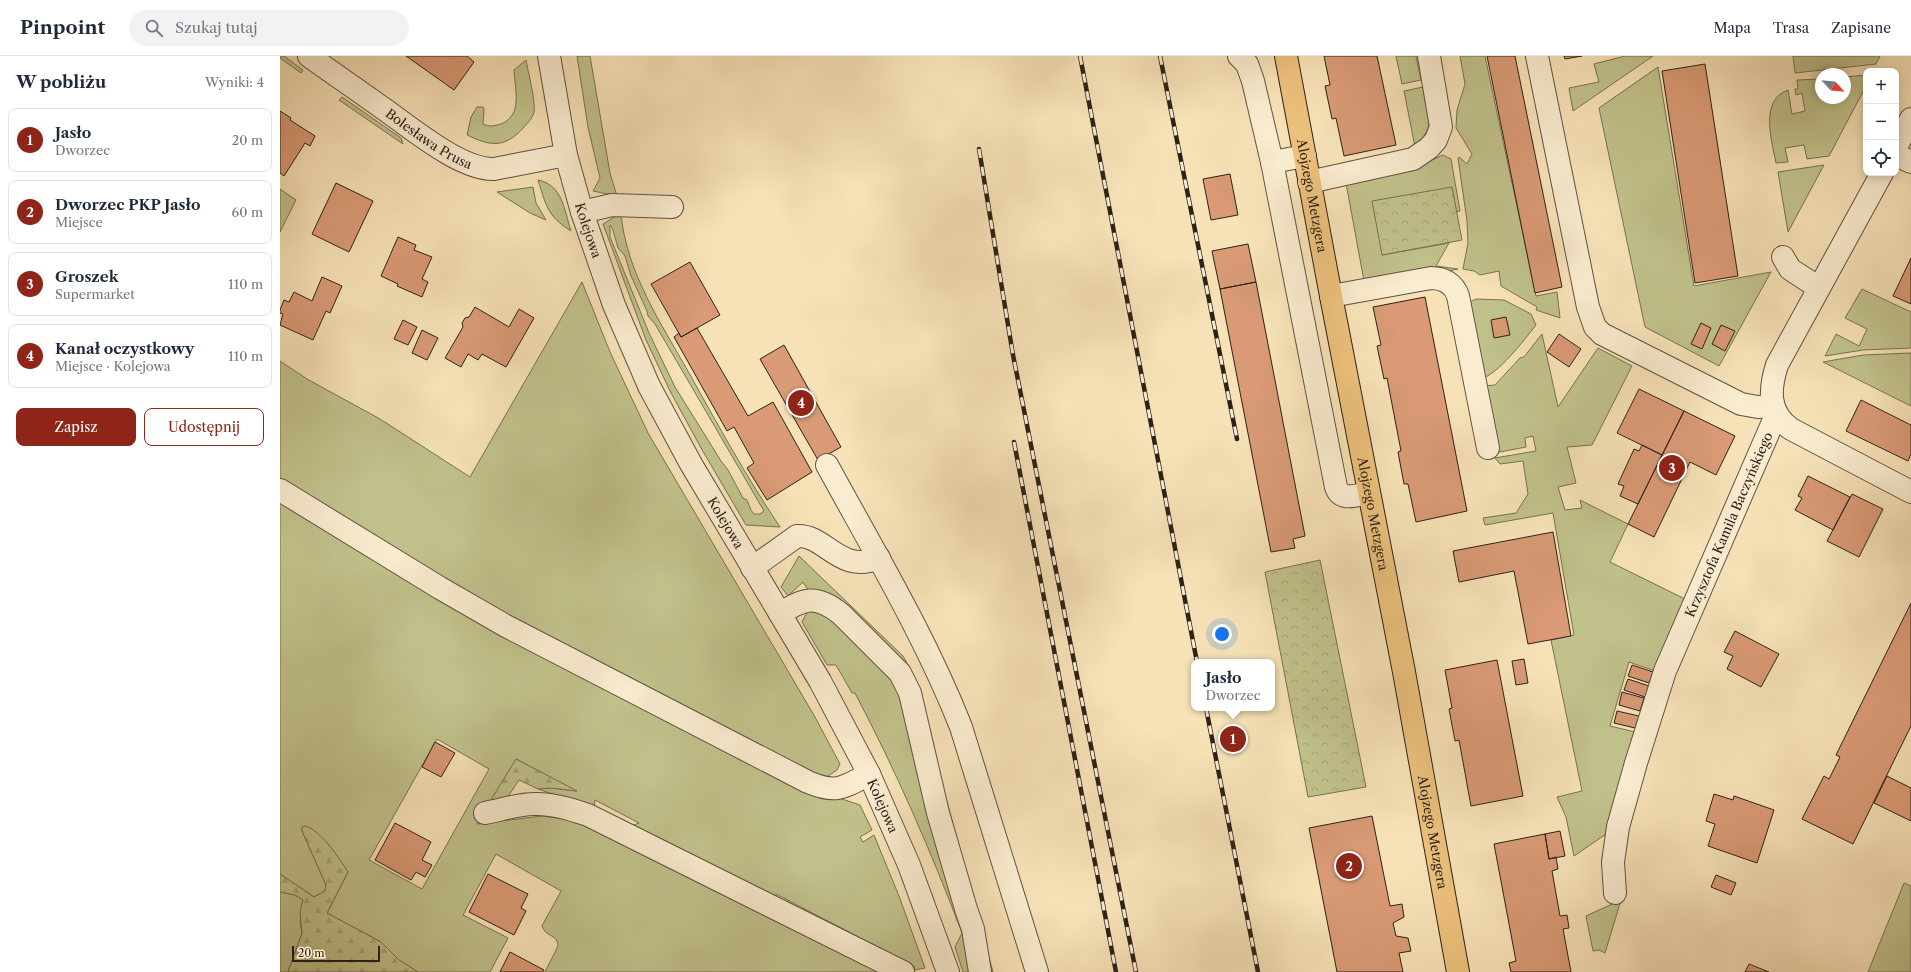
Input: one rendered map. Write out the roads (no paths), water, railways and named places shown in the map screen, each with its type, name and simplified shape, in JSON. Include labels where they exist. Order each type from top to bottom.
[{"type":"main road","name":"Alojzego Metzgera","points":[[1286,56],[1330,296],[1407,688],[1458,972]]},
{"type":"street","name":"Bolesława Prusa","points":[[309,56],[435,144],[473,165],[487,169],[494,169],[566,155]]},
{"type":"street","name":"Kolejowa","points":[[549,56],[566,155],[582,212],[614,305],[649,386],[690,464],[820,681],[869,774],[909,865],[948,972]]},
{"type":"street","points":[[1239,56],[1247,64],[1253,81],[1272,162],[1336,487],[1339,494],[1344,496],[1369,493]]},
{"type":"street","points":[[1309,182],[1413,159],[1429,148],[1436,140],[1441,127],[1429,56]]},
{"type":"street","points":[[1538,56],[1588,307],[1595,327],[1602,334],[1741,404],[1774,410],[1786,426],[1797,433],[1911,492]]},
{"type":"street","points":[[1899,141],[1911,119]]},
{"type":"street","points":[[1272,162],[1305,156]]},
{"type":"street","points":[[1899,156],[1911,162]]},
{"type":"street","name":"Krzysztofa Kamila Baczyńskiego","points":[[1614,893],[1613,862],[1618,827],[1636,763],[1663,678],[1677,640],[1774,410],[1774,376],[1777,365],[1880,176]]},
{"type":"street","points":[[582,212],[612,205],[672,207]]},
{"type":"street","points":[[1783,257],[1794,272],[1818,288]]},
{"type":"street","points":[[1330,296],[1431,278],[1442,280],[1450,284],[1458,296],[1488,448]]},
{"type":"street","points":[[827,465],[879,558],[948,694],[961,727],[1037,972]]},
{"type":"street","points":[[280,490],[440,588],[506,626],[808,782],[827,789],[837,789],[869,774]]},
{"type":"street","points":[[752,568],[793,537],[802,535],[849,561],[867,562],[879,558]]},
{"type":"street","points":[[780,614],[796,604],[806,600],[814,601],[833,608],[841,614],[904,678],[910,693],[938,814],[966,909],[972,923],[980,972]]},
{"type":"street","points":[[485,813],[525,805],[540,804],[569,809],[588,815],[903,972]]},
{"type":"railway","points":[[1080,56],[1196,659]]},
{"type":"railway","points":[[1160,56],[1237,439]]},
{"type":"railway","points":[[979,149],[1013,355],[1136,972]]},
{"type":"railway","points":[[1014,442],[1116,972]]},
{"type":"railway","points":[[1207,711],[1258,972]]},
{"type":"place","name":"Kanał oczystkowy","points":[[801,403]]},
{"type":"place","name":"Groszek","points":[[1672,468]]},
{"type":"place","name":"Jasło","points":[[1233,739]]},
{"type":"place","name":"Dworzec PKP Jasło","points":[[1349,866]]}]
